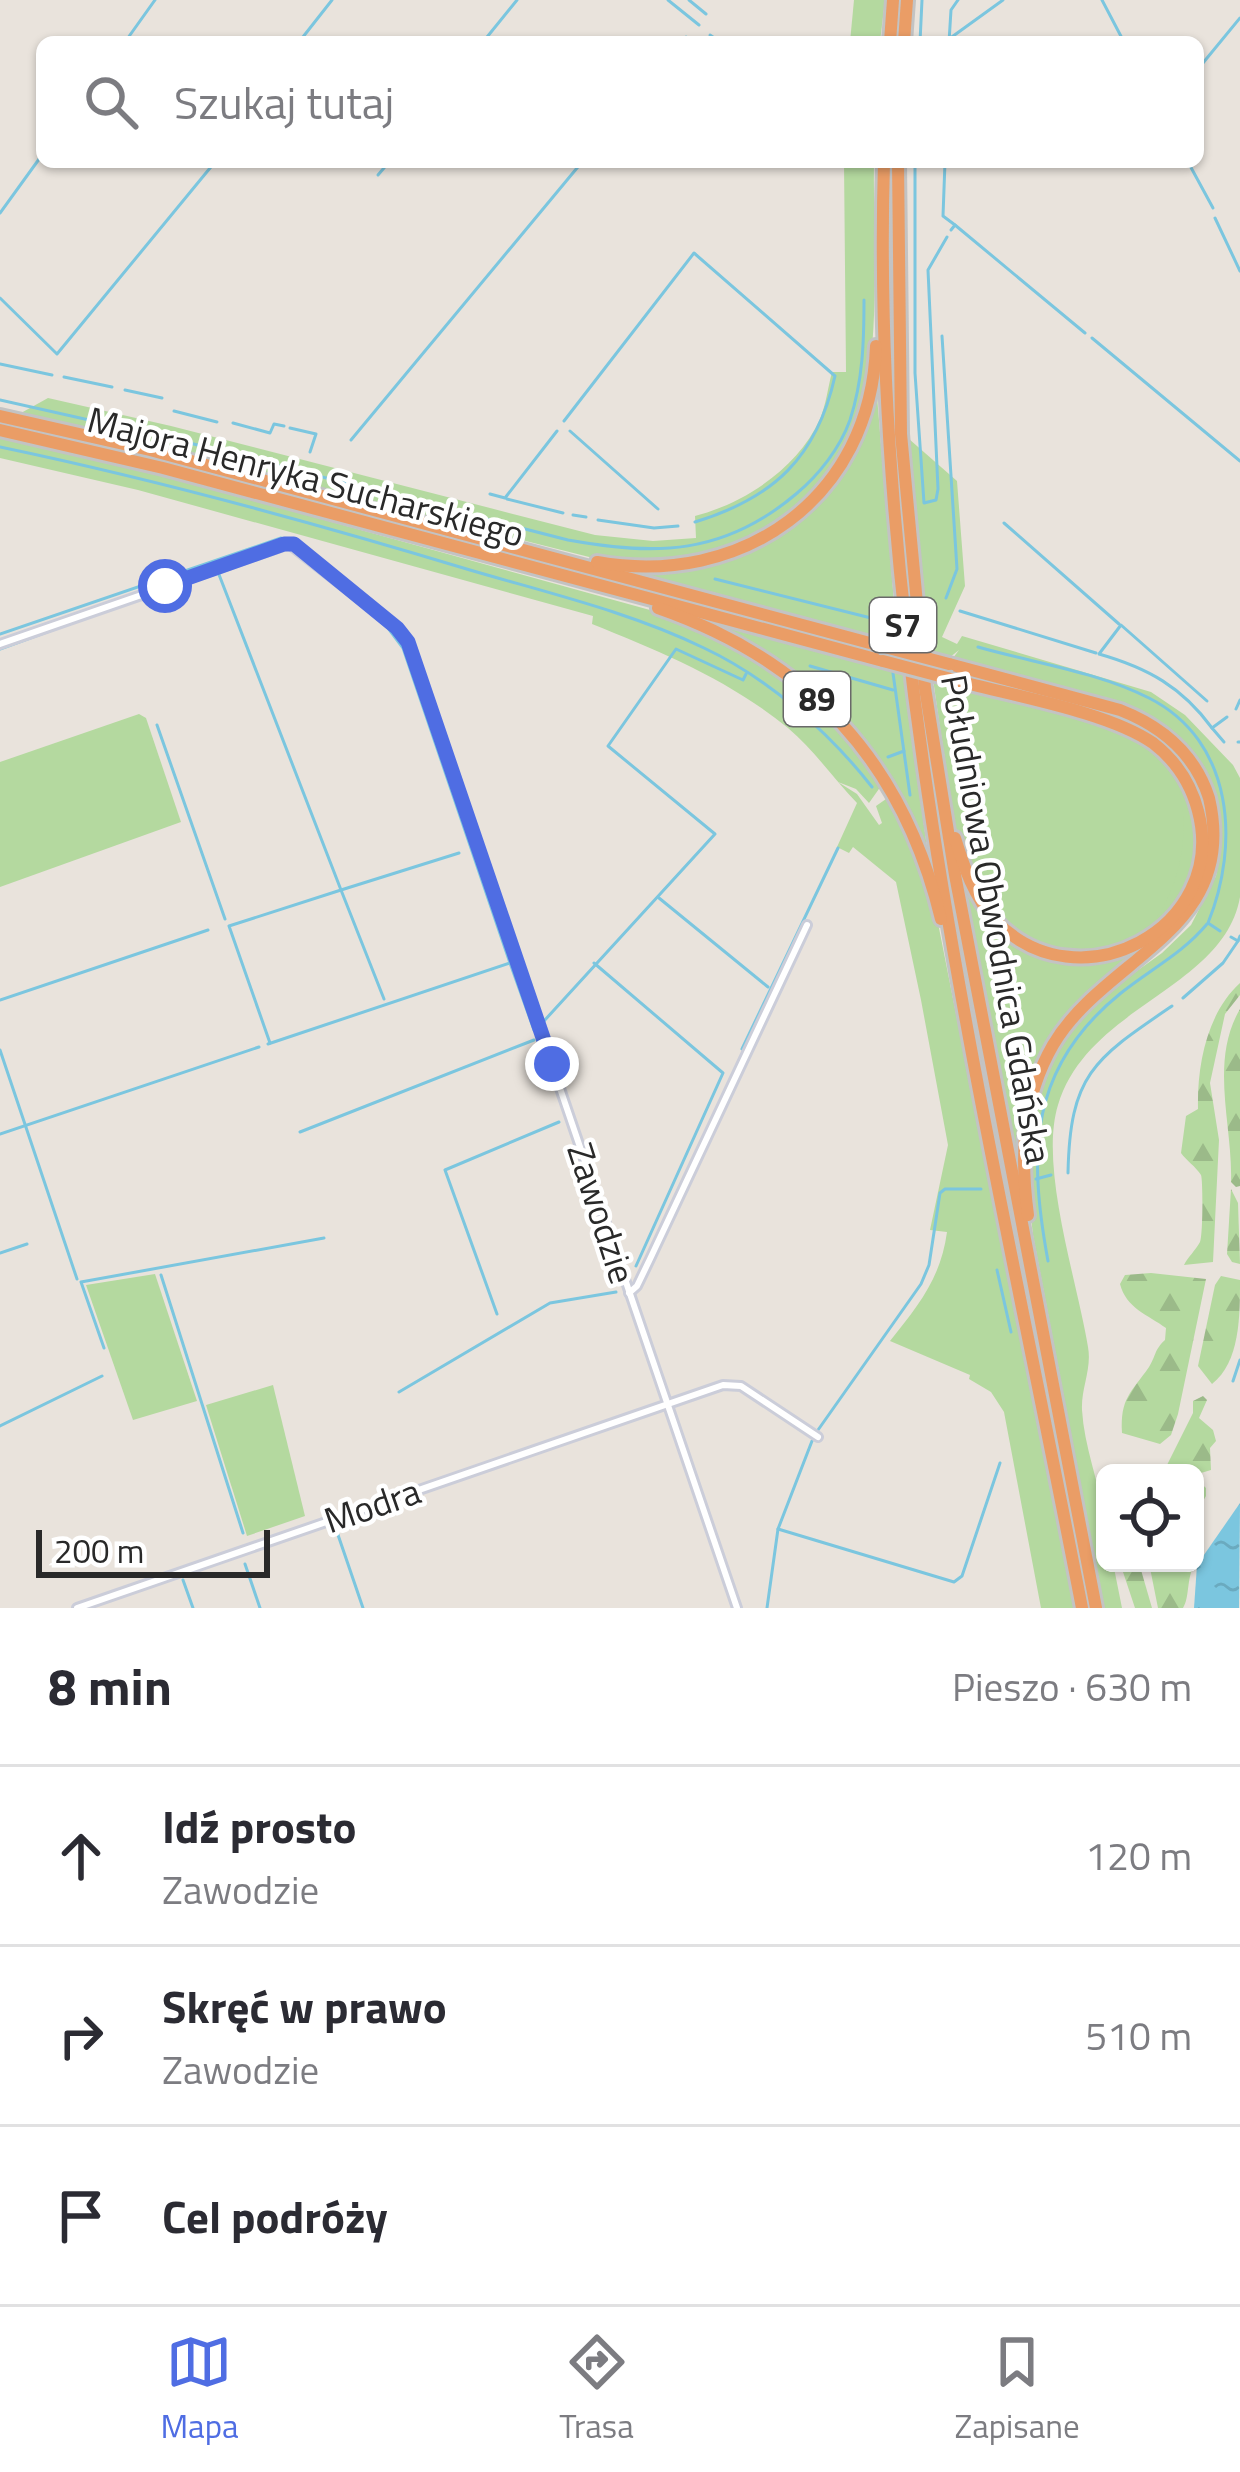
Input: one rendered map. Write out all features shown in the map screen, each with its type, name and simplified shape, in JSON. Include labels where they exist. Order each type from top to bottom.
[{"type":"highway","points":[[890,36],[893,0]]},
{"type":"highway","points":[[904,36],[907,0]]},
{"type":"highway","name":"Południowa Obwodnica Gdańska","points":[[884,168],[887,427],[902,614],[921,760],[1082,1608]]},
{"type":"highway","name":"Południowa Obwodnica Gdańska","points":[[898,168],[898,347],[920,650],[942,805],[1096,1608]]},
{"type":"highway","name":"89","points":[[554,558],[641,568],[684,566],[740,551],[797,515],[834,475],[860,428],[873,375],[876,296],[882,273]]},
{"type":"highway","name":"Majora Henryka Sucharskiego","points":[[0,416],[150,450],[554,558]]},
{"type":"highway","name":"Majora Henryka Sucharskiego","points":[[0,430],[163,468],[596,584]]},
{"type":"highway","name":"89","points":[[554,558],[882,653],[951,680],[1109,723],[1147,739],[1177,766],[1199,816],[1201,852],[1192,885],[1167,923],[1132,948],[1093,958],[1056,955],[1018,939],[985,907],[969,879],[942,805]]},
{"type":"highway","name":"89","points":[[596,584],[616,596],[694,621],[752,650],[793,678],[843,724],[878,768],[914,833],[959,974]]},
{"type":"highway","name":"89","points":[[596,584],[882,653],[949,664],[1120,710],[1145,721],[1178,747],[1196,769],[1214,823],[1213,868],[1196,909],[1166,943],[1084,1005],[1059,1035],[1039,1074],[1023,1142],[1029,1260]]},
{"type":"street","name":"Zawodzie","points":[[0,644],[289,544],[397,628],[408,642],[667,1402]]},
{"type":"street","points":[[629,1293],[644,1273],[808,925]]},
{"type":"street","name":"Modra","points":[[77,1608],[723,1385],[741,1386],[818,1438]]},
{"type":"street","points":[[667,1402],[737,1608]]},
{"type":"green space","points":[[854,0],[885,0],[881,36],[851,36]]},
{"type":"green space","points":[[844,168],[874,168],[873,328],[859,419],[826,480],[802,504],[774,525],[710,554],[665,564],[601,560],[21,413],[48,398],[595,535],[653,541],[696,538],[695,516],[751,493],[784,468],[820,419],[832,372],[846,372]]},
{"type":"green space","points":[[888,168],[893,168],[894,397],[920,686],[1091,1608],[1086,1608],[945,871],[910,642],[890,397]]},
{"type":"green space","points":[[876,384],[895,614],[929,862],[888,777],[777,661],[699,619],[882,668],[880,638],[874,628],[876,637],[861,635],[616,569],[687,569],[752,549],[823,494]]},
{"type":"green space","points":[[5,422],[169,460],[870,648],[869,652],[0,425]]},
{"type":"green space","points":[[0,437],[184,481],[668,615],[731,645],[789,683],[840,730],[881,786],[869,803],[856,789],[838,782],[797,736],[766,711],[694,668],[592,624],[593,616],[138,490],[0,458]]},
{"type":"green space","points":[[909,439],[957,481],[965,586],[942,637],[957,644],[962,636],[1151,692],[1185,715],[1240,778],[1240,897],[1229,928],[1183,977],[1097,1043],[1074,1071],[1058,1105],[1053,1130],[1056,1191],[1089,1355],[1082,1402],[1096,1481],[1096,1566],[1033,1235],[1027,1183],[1033,1106],[1052,1057],[1068,1032],[1099,998],[1162,953],[1191,925],[1216,876],[1219,817],[1211,790],[1161,725],[964,663],[953,658],[959,650],[949,658],[953,689],[959,700],[955,688],[1077,716],[1125,733],[1145,744],[1172,770],[1193,815],[1192,870],[1176,904],[1150,930],[1118,946],[1082,951],[1045,945],[1011,928],[982,897],[959,844],[919,555]]},
{"type":"green space","points":[[962,673],[1080,702],[1154,735],[1182,760],[1202,792],[1210,833],[1202,882],[1184,915],[1161,940],[1082,1003],[1048,1044],[1026,1097],[1015,1153],[964,889],[1004,937],[1054,962],[1098,962],[1134,943],[1162,909],[1179,866],[1183,818],[1173,772],[1147,733],[1107,715],[961,677]]},
{"type":"green space","points":[[139,714],[146,718],[181,822],[0,887],[0,762]]},
{"type":"green space","points":[[839,782],[857,794],[879,825],[876,806],[886,799],[895,802],[935,908],[1074,1608],[1041,1608],[1004,1412],[991,1392],[969,1379],[970,1375],[890,1341],[927,1291],[944,1248],[947,1232],[930,1230],[948,1145],[896,882],[853,847],[849,853],[837,847],[857,803]]},
{"type":"green space","points":[[1240,983],[1240,995],[1225,1014],[1210,1083],[1219,1140],[1213,1262],[1184,1265],[1200,1242],[1202,1208],[1201,1175],[1181,1153],[1186,1116],[1198,1109],[1202,1058],[1212,1024]]},
{"type":"green space","points":[[1240,1009],[1240,1186],[1236,1187],[1231,1182],[1224,1072],[1231,1029]]},
{"type":"green space","points":[[1231,1189],[1238,1203],[1240,1264],[1227,1254]]},
{"type":"green space","points":[[155,1274],[197,1401],[133,1420],[86,1285]]},
{"type":"green space","points":[[1125,1275],[1206,1279],[1178,1414],[1171,1435],[1160,1444],[1122,1433],[1125,1404],[1165,1340],[1166,1328],[1132,1305],[1120,1284]]},
{"type":"green space","points":[[1221,1276],[1240,1280],[1239,1323],[1228,1364],[1212,1384],[1198,1366]]},
{"type":"green space","points":[[273,1385],[305,1516],[247,1536],[206,1405]]},
{"type":"green space","points":[[1203,1396],[1207,1400],[1199,1418],[1213,1430],[1216,1441],[1210,1448],[1211,1470],[1204,1472],[1204,1464],[1168,1464],[1193,1413],[1193,1401]]},
{"type":"green space","points":[[1097,1572],[1115,1572],[1122,1608],[1104,1608]]},
{"type":"green space","points":[[1123,1572],[1142,1572],[1152,1608],[1135,1608]]},
{"type":"green space","points":[[1151,1572],[1191,1572],[1183,1608],[1158,1608]]},
{"type":"water","points":[[1240,1503],[1239,1608],[1194,1608],[1197,1572],[1204,1572],[1204,1555]]},
{"type":"waterway","points":[[129,36],[155,0]]},
{"type":"waterway","points":[[304,36],[332,0]]},
{"type":"waterway","points":[[488,36],[517,0]]},
{"type":"waterway","points":[[668,0],[699,25]]},
{"type":"waterway","points":[[689,0],[706,14]]},
{"type":"waterway","points":[[920,36],[922,0]]},
{"type":"waterway","points":[[949,36],[951,10],[958,0]]},
{"type":"waterway","points":[[953,36],[1003,0]]},
{"type":"waterway","points":[[1102,0],[1121,36]]},
{"type":"waterway","points":[[1204,62],[1240,18]]},
{"type":"waterway","points":[[0,213],[36,163]]},
{"type":"waterway","points":[[0,298],[57,354],[210,168]]},
{"type":"waterway","points":[[378,175],[384,168]]},
{"type":"waterway","points":[[351,440],[577,168]]},
{"type":"waterway","points":[[915,168],[915,373],[924,503],[936,500],[938,489],[928,270],[947,237]]},
{"type":"waterway","points":[[945,168],[943,216],[955,225],[951,230]]},
{"type":"waterway","points":[[1191,168],[1213,208]]},
{"type":"waterway","points":[[1215,218],[1240,271]]},
{"type":"waterway","points":[[955,225],[1085,333]]},
{"type":"waterway","points":[[564,421],[694,253],[835,376],[817,430],[788,470],[748,500],[695,522]]},
{"type":"waterway","points":[[0,400],[178,440],[568,540],[631,548],[688,546],[715,540],[769,514],[805,487],[828,460],[854,405],[862,360],[864,300]]},
{"type":"waterway","points":[[942,336],[957,569],[946,598]]},
{"type":"waterway","points":[[1092,338],[1240,461]]},
{"type":"waterway","points":[[0,364],[52,375]]},
{"type":"waterway","points":[[64,377],[112,387]]},
{"type":"waterway","points":[[125,390],[162,398]]},
{"type":"waterway","points":[[174,411],[217,422]]},
{"type":"waterway","points":[[233,423],[270,433],[274,424],[284,426]]},
{"type":"waterway","points":[[290,428],[316,434],[310,452]]},
{"type":"waterway","points":[[490,494],[505,498],[557,431]]},
{"type":"waterway","points":[[570,431],[658,509]]},
{"type":"waterway","points":[[0,447],[295,519],[559,595],[676,635],[728,660],[774,691],[837,746],[872,787]]},
{"type":"waterway","points":[[507,499],[563,513]]},
{"type":"waterway","points":[[573,515],[586,517]]},
{"type":"waterway","points":[[598,520],[654,528],[678,526]]},
{"type":"waterway","points":[[1004,523],[1119,624]]},
{"type":"waterway","points":[[0,634],[281,538]]},
{"type":"waterway","points":[[218,572],[341,890],[459,853]]},
{"type":"waterway","points":[[715,579],[887,622],[890,645]]},
{"type":"waterway","points":[[338,585],[388,628],[403,648],[510,963]]},
{"type":"waterway","points":[[960,611],[1096,653]]},
{"type":"waterway","points":[[0,649],[85,618]]},
{"type":"waterway","points":[[1207,701],[1121,625],[1099,654],[1163,681],[1212,728]]},
{"type":"waterway","points":[[978,647],[1129,689],[1177,717],[1199,740],[1213,767],[1226,828],[1224,861],[1208,923],[1220,931]]},
{"type":"waterway","points":[[544,1021],[715,834],[608,746],[676,649],[743,680],[746,674]]},
{"type":"waterway","points":[[810,666],[893,690]]},
{"type":"waterway","points":[[892,666],[910,795]]},
{"type":"waterway","points":[[1236,709],[1240,700]]},
{"type":"waterway","points":[[1224,742],[1212,728],[1227,717]]},
{"type":"waterway","points":[[157,725],[225,919]]},
{"type":"waterway","points":[[888,757],[904,751]]},
{"type":"waterway","points":[[742,1049],[838,848]]},
{"type":"waterway","points":[[270,1043],[229,926],[341,890],[384,999]]},
{"type":"waterway","points":[[659,898],[768,987]]},
{"type":"waterway","points":[[1048,1261],[1038,1148],[1052,1082],[1091,1021],[1207,924]]},
{"type":"waterway","points":[[0,1000],[208,930]]},
{"type":"waterway","points":[[1231,937],[1238,941],[1240,936]]},
{"type":"waterway","points":[[1183,998],[1223,963],[1238,941]]},
{"type":"waterway","points":[[268,1044],[510,963],[534,1030]]},
{"type":"waterway","points":[[594,963],[723,1073],[636,1266]]},
{"type":"waterway","points":[[1068,1173],[1074,1113],[1092,1072],[1123,1041],[1172,1006]]},
{"type":"waterway","points":[[300,1132],[534,1040]]},
{"type":"waterway","points":[[0,1134],[259,1047]]},
{"type":"waterway","points":[[0,1050],[77,1279]]},
{"type":"waterway","points":[[497,1314],[445,1170],[559,1122]]},
{"type":"waterway","points":[[1036,1179],[1051,1175]]},
{"type":"waterway","points":[[818,1430],[921,1284],[929,1265],[940,1193],[981,1189]]},
{"type":"waterway","points":[[104,1348],[81,1282],[324,1238]]},
{"type":"waterway","points":[[0,1253],[27,1244]]},
{"type":"waterway","points":[[997,1270],[1011,1332]]},
{"type":"waterway","points":[[161,1275],[243,1533]]},
{"type":"waterway","points":[[399,1392],[550,1303],[616,1292]]},
{"type":"waterway","points":[[1233,1381],[1240,1360]]},
{"type":"waterway","points":[[0,1426],[102,1376]]},
{"type":"waterway","points":[[767,1608],[778,1529],[812,1441]]},
{"type":"waterway","points":[[778,1529],[954,1582],[962,1576],[1000,1463]]},
{"type":"waterway","points":[[336,1529],[363,1608]]},
{"type":"waterway","points":[[245,1564],[260,1608]]},
{"type":"waterway","points":[[183,1580],[193,1608]]},
{"type":"route","points":[[165,586],[294,544],[402,634],[552,1064]]}]
